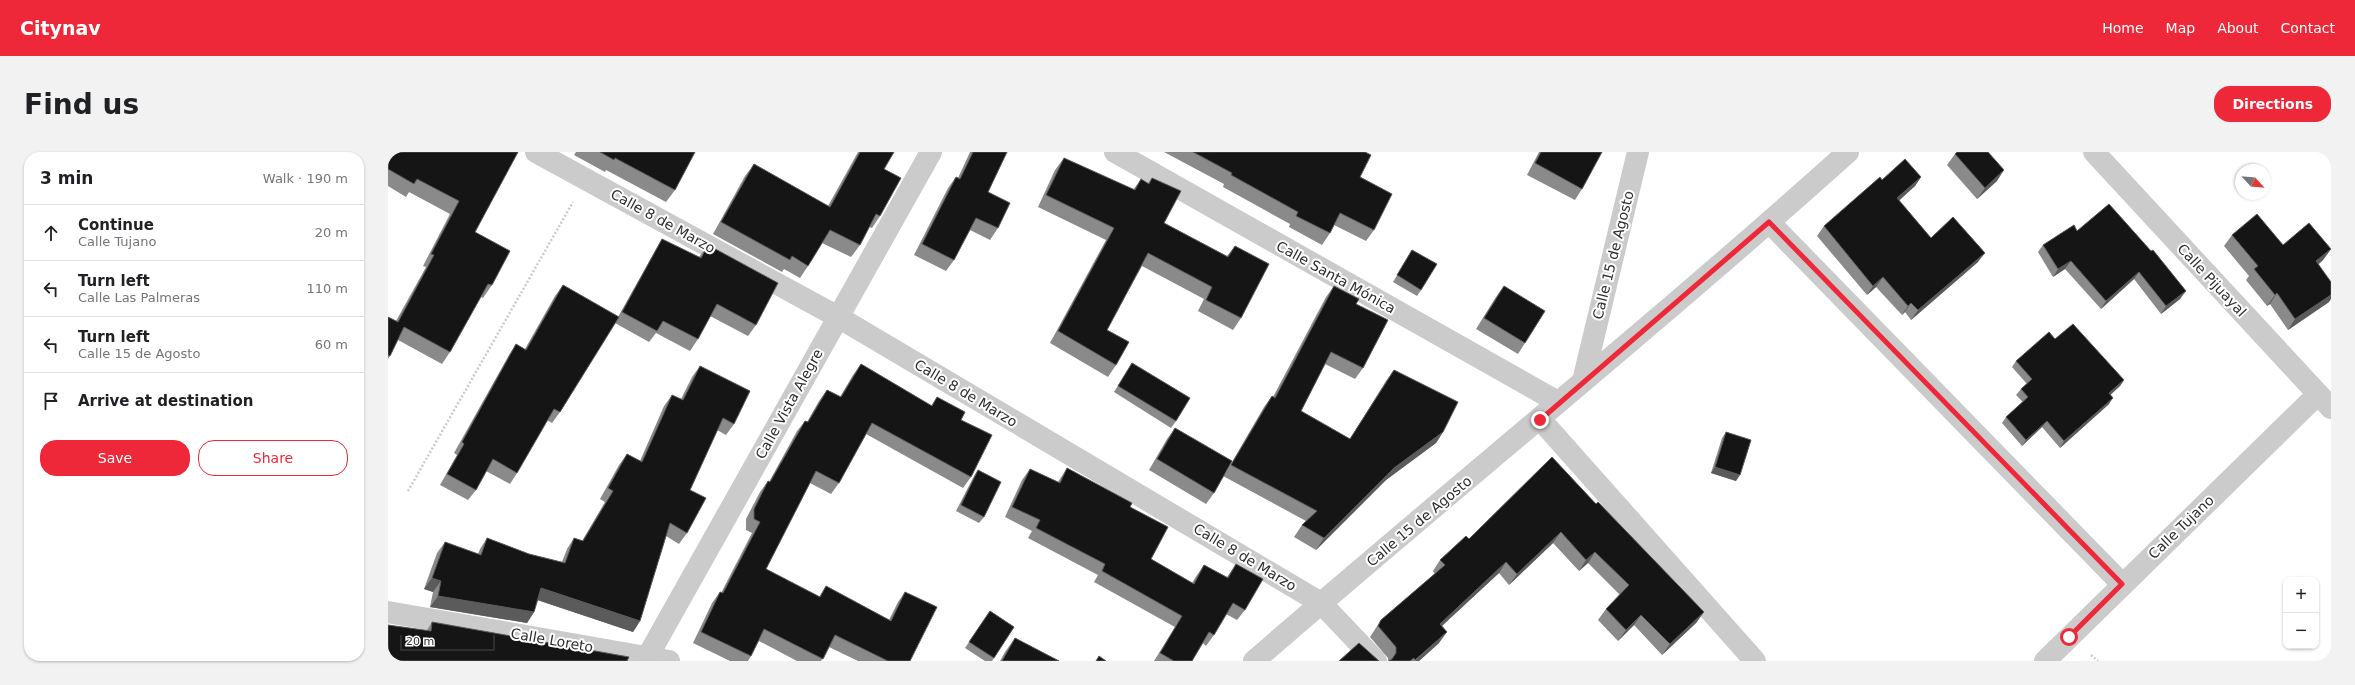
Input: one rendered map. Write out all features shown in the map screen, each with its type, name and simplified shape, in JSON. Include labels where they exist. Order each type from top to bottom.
[{"type":"street","name":"Calle 8 de Marzo","points":[[536,152],[838,317],[1322,603],[1376,661]]},
{"type":"street","name":"Calle Vista Alegre","points":[[648,656],[931,152]]},
{"type":"street","name":"Calle Santa Mónica","points":[[1115,152],[1558,402]]},
{"type":"street","name":"Calle 15 de Agosto","points":[[1583,381],[1638,152]]},
{"type":"street","name":"Calle 15 de Agosto","points":[[1254,661],[1540,420],[1558,402],[1769,222],[1848,152]]},
{"type":"street","name":"Calle Pijuayal","points":[[2094,152],[2324,401]]},
{"type":"street","points":[[1769,222],[2122,584]]},
{"type":"street","name":"Calle Tujano","points":[[2045,661],[2122,584],[2324,401]]},
{"type":"street","points":[[1540,420],[1755,661]]},
{"type":"street","name":"Calle Loreto","points":[[388,612],[648,656],[669,661]]},
{"type":"path","points":[[408,491],[586,179]]},
{"type":"building","points":[[388,152],[518,152],[475,232],[510,251],[492,285],[488,284],[450,352],[404,327],[390,356],[388,355],[388,317],[398,322],[434,255],[431,254],[459,201],[417,179],[414,184],[388,169]]},
{"type":"building","points":[[600,152],[695,152],[675,190],[615,158],[614,160]]},
{"type":"building","points":[[860,152],[894,152],[884,169],[901,178],[880,216],[876,214],[860,245],[830,230],[808,266],[792,256],[790,260],[721,222],[754,164],[830,207]]},
{"type":"building","points":[[973,152],[1007,152],[988,192],[1010,203],[998,228],[976,218],[954,260],[922,244],[956,177],[960,179]]},
{"type":"building","points":[[1193,152],[1365,152],[1371,155],[1360,177],[1392,194],[1374,230],[1340,213],[1330,233],[1296,216],[1298,212]]},
{"type":"building","points":[[1541,152],[1602,152],[1582,189],[1535,163]]},
{"type":"building","points":[[1957,152],[1988,152],[2004,170],[1985,188],[1955,154]]},
{"type":"building","points":[[1064,158],[1135,190],[1141,179],[1149,184],[1152,178],[1181,191],[1164,223],[1228,257],[1235,246],[1269,264],[1241,318],[1206,300],[1212,287],[1148,253],[1107,330],[1129,342],[1116,365],[1058,331],[1114,228],[1046,195]]},
{"type":"building","points":[[1905,159],[1921,177],[1897,198],[1931,238],[1953,217],[1985,253],[1918,310],[1911,303],[1908,306],[1883,277],[1873,286],[1824,226],[1880,177],[1882,180]]},
{"type":"building","points":[[2109,204],[2151,251],[2153,250],[2186,291],[2166,306],[2139,272],[2106,301],[2071,261],[2058,269],[2043,245],[2074,225],[2077,231]]},
{"type":"building","points":[[2257,214],[2283,245],[2309,223],[2331,249],[2316,261],[2331,282],[2331,295],[2295,319],[2277,293],[2275,295],[2254,269],[2258,266],[2232,235]]},
{"type":"building","points":[[662,239],[701,258],[708,245],[778,283],[756,325],[717,304],[698,339],[663,321],[657,331],[622,312]]},
{"type":"building","points":[[1412,250],[1437,264],[1421,290],[1397,275]]},
{"type":"building","points":[[563,285],[619,317],[560,412],[554,409],[517,473],[493,459],[476,490],[447,474],[464,444],[462,442],[516,344],[526,350]]},
{"type":"building","points":[[1334,286],[1359,299],[1356,304],[1388,320],[1363,368],[1331,352],[1301,411],[1350,439],[1394,370],[1458,402],[1443,432],[1394,468],[1324,538],[1302,525],[1317,511],[1231,465],[1272,396],[1275,398]]},
{"type":"building","points":[[1504,286],[1545,311],[1525,343],[1484,318]]},
{"type":"building","points":[[2073,324],[2124,380],[2109,393],[2113,398],[2064,441],[2047,421],[2026,440],[2006,417],[2028,397],[2021,389],[2032,379],[2016,361],[2049,332],[2055,339]]},
{"type":"building","points":[[1132,363],[1190,398],[1176,421],[1118,386]]},
{"type":"building","points":[[861,364],[932,406],[937,397],[965,412],[961,420],[992,435],[971,477],[872,423],[839,483],[816,471],[766,569],[820,597],[826,586],[891,621],[905,592],[937,607],[910,661],[888,661],[835,635],[823,659],[764,629],[751,656],[701,632],[720,592],[723,593],[760,522],[754,519],[754,509],[768,481],[770,482],[805,421],[808,422],[827,390],[841,397]]},
{"type":"building","points":[[700,366],[750,391],[734,424],[723,418],[690,490],[706,498],[687,533],[670,523],[640,621],[541,588],[534,612],[438,596],[441,581],[432,578],[445,542],[481,555],[487,538],[529,554],[565,563],[574,538],[583,541],[613,491],[608,488],[627,454],[642,462],[672,395],[683,400]]},
{"type":"building","points":[[1175,428],[1232,461],[1214,493],[1157,459]]},
{"type":"building","points":[[1726,432],[1751,440],[1740,475],[1715,467]]},
{"type":"building","points":[[1552,457],[1596,504],[1598,502],[1704,612],[1670,644],[1641,615],[1626,630],[1606,609],[1629,585],[1595,552],[1586,560],[1561,532],[1517,574],[1506,562],[1440,624],[1447,632],[1415,660],[1414,658],[1410,661],[1389,661],[1396,653],[1396,647],[1378,626],[1381,620],[1445,565],[1440,560],[1466,536],[1469,539]]},
{"type":"building","points":[[1067,468],[1132,503],[1130,507],[1168,527],[1151,559],[1194,584],[1204,565],[1228,578],[1236,564],[1263,579],[1245,610],[1233,603],[1214,635],[1209,632],[1192,661],[1174,661],[1160,653],[1182,616],[1102,571],[1105,564],[1036,528],[1040,520],[1012,507],[1030,469],[1060,483]]},
{"type":"building","points":[[978,470],[1001,482],[984,517],[961,505]]},
{"type":"building","points":[[990,611],[1014,627],[994,658],[969,642]]},
{"type":"building","points":[[432,622],[629,657],[627,661],[388,661],[388,625],[431,631]]},
{"type":"building","points":[[1015,638],[1059,661],[1002,661]]},
{"type":"building","points":[[1359,643],[1379,661],[1339,661]]},
{"type":"building","points":[[1099,656],[1106,661],[1096,661]]},
{"type":"route","points":[[1540,420],[1558,402],[1769,222],[2122,584],[2069,637]]}]
